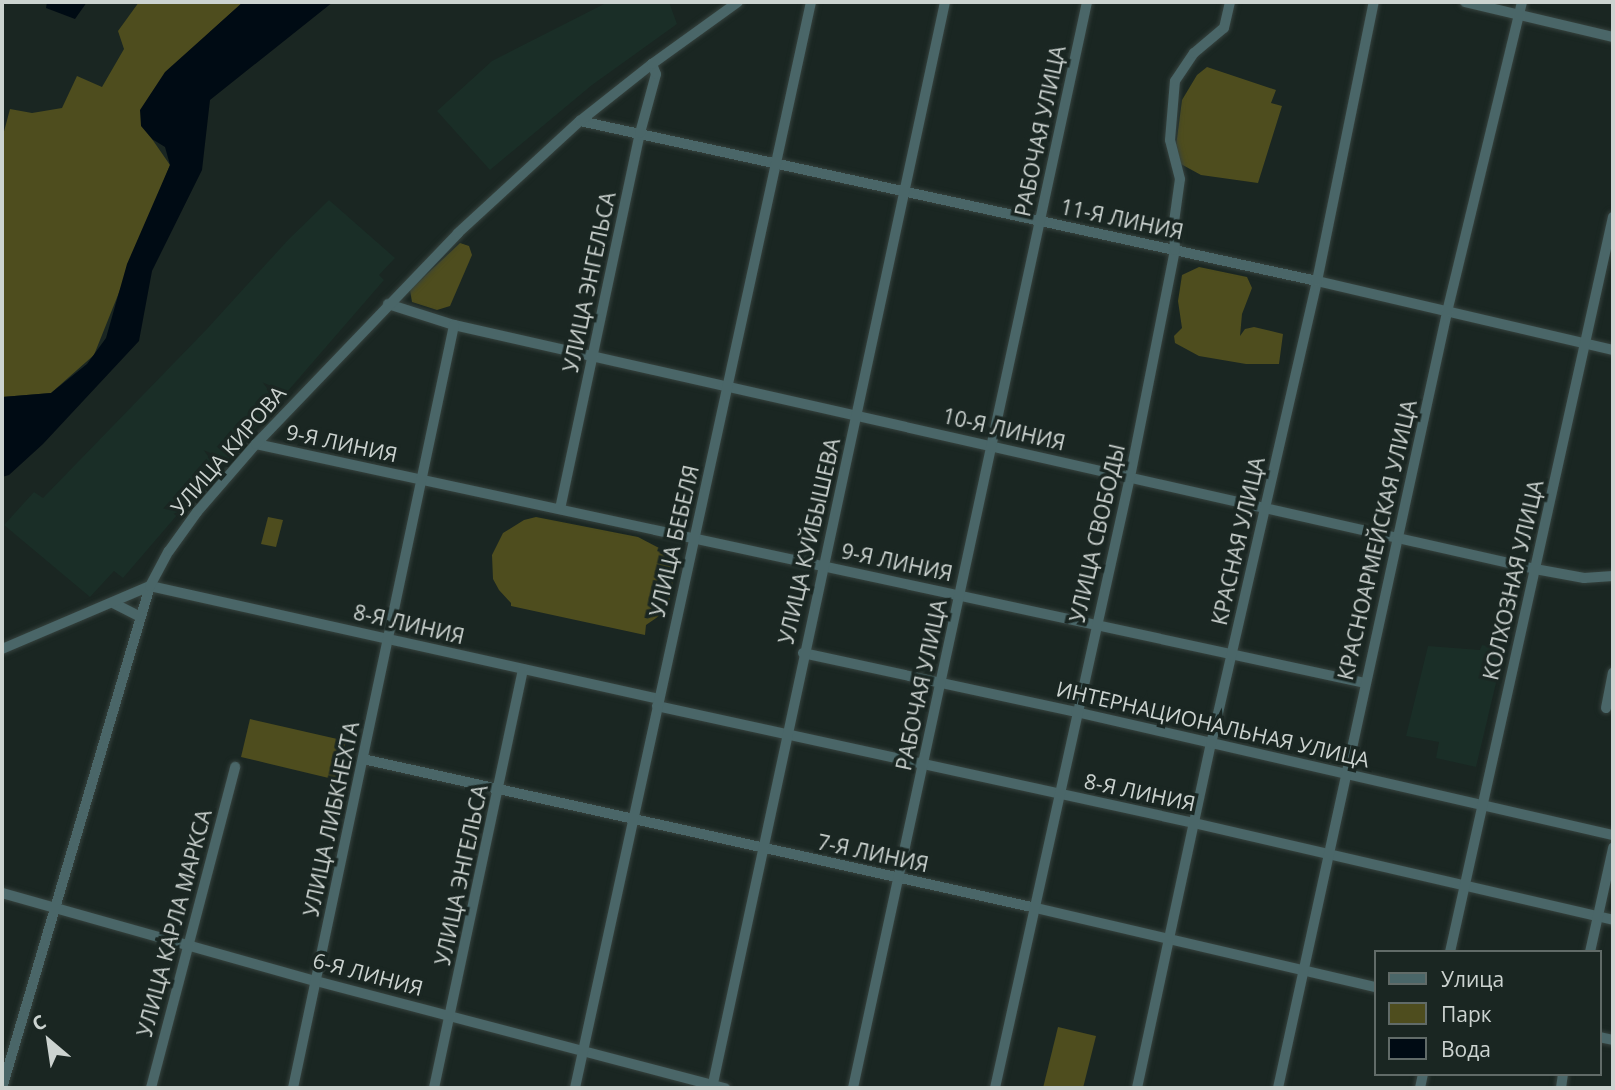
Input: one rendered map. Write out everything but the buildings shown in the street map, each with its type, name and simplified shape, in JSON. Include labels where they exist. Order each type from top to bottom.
[{"type":"street","name":"УЛИЦА КИРОВА","points":[[2,1088],[150,586],[169,551],[197,512],[256,444],[458,233],[580,121],[652,64],[738,2]]},
{"type":"street","name":"УЛИЦА БЕБЕЛЯ","points":[[575,1088],[811,2]]},
{"type":"street","name":"УЛИЦА КУЙБЫШЕВА","points":[[712,1087],[803,653],[945,2]]},
{"type":"street","name":"РАБОЧАЯ УЛИЦА","points":[[853,1088],[1087,2]]},
{"type":"street","name":"УЛИЦА СВОБОДЫ","points":[[995,1088],[1130,477],[1175,250],[1174,222],[1180,179],[1170,140],[1175,81],[1194,53],[1224,28],[1230,2]]},
{"type":"street","name":"КРАСНАЯ УЛИЦА","points":[[1137,1088],[1211,744],[1317,281],[1374,2]]},
{"type":"street","points":[[1465,2],[1613,37]]},
{"type":"street","name":"КРАСНОАРМЕЙСКАЯ УЛИЦА","points":[[1278,1088],[1344,774],[1447,312],[1522,2]]},
{"type":"street","name":"УЛИЦА ЭНГЕЛЬСА","points":[[560,509],[640,133],[656,74],[652,64]]},
{"type":"street","name":"11-Я ЛИНИЯ","points":[[580,121],[777,161],[1613,350]]},
{"type":"street","name":"КОЛХОЗНАЯ УЛИЦА","points":[[1450,950],[1613,217]]},
{"type":"street","name":"10-Я ЛИНИЯ","points":[[388,304],[454,325],[1535,569],[1584,578],[1613,576]]},
{"type":"street","points":[[423,476],[454,325]]},
{"type":"street","name":"9-Я ЛИНИЯ","points":[[256,444],[423,476],[560,509],[1365,683]]},
{"type":"street","name":"УЛИЦА ЛИБКНЕХТА","points":[[293,1088],[423,476]]},
{"type":"street","points":[[2,649],[150,586]]},
{"type":"street","name":"8-Я ЛИНИЯ","points":[[150,586],[523,669],[786,735],[1194,823],[1613,920]]},
{"type":"street","points":[[113,603],[141,617]]},
{"type":"street","name":"ИНТЕРНАЦИОНАЛЬНАЯ УЛИЦА","points":[[803,653],[1076,712],[1613,835]]},
{"type":"street","name":"УЛИЦА ЭНГЕЛЬСА","points":[[434,1088],[500,790],[523,669]]},
{"type":"street","points":[[1606,708],[1613,673]]},
{"type":"street","name":"7-Я ЛИНИЯ","points":[[363,759],[1374,986]]},
{"type":"street","name":"УЛИЦА КАРЛА МАРКСА","points":[[150,1088],[235,767]]},
{"type":"street","points":[[1590,950],[1613,848]]},
{"type":"street","name":"6-Я ЛИНИЯ","points":[[2,893],[316,981],[583,1050],[712,1087],[725,1088]]},
{"type":"shaded area","points":[[608,2],[669,2],[677,24],[592,85],[490,170],[437,111],[492,61]]},
{"type":"shaded area","points":[[329,200],[395,258],[379,275],[384,280],[209,482],[211,485],[190,500],[123,578],[114,571],[90,597],[4,525],[34,492],[43,498]]},
{"type":"shaded area","points":[[1482,645],[1504,649],[1476,767],[1436,758],[1439,742],[1406,736],[1428,646],[1480,650]]},
{"type":"green space","points":[[139,2],[243,2],[210,32],[152,139],[170,165],[94,355],[51,393],[2,397],[2,139],[10,109],[32,113],[62,108],[77,76],[102,87],[124,49],[118,31]]},
{"type":"green space","points":[[1207,67],[1276,90],[1271,103],[1282,106],[1258,183],[1201,175],[1179,163],[1176,146],[1182,100],[1197,75]]},
{"type":"green space","points":[[460,243],[469,246],[472,255],[450,306],[437,310],[412,302],[410,290]]},
{"type":"green space","points":[[1199,267],[1247,277],[1252,288],[1242,314],[1240,336],[1245,329],[1254,327],[1283,334],[1279,364],[1246,364],[1199,356],[1175,343],[1174,336],[1182,328],[1178,301],[1182,275]]},
{"type":"green space","points":[[268,517],[283,520],[276,547],[261,544]]},
{"type":"green space","points":[[536,517],[638,537],[659,548],[672,568],[673,593],[662,614],[646,625],[645,635],[511,606],[493,579],[492,555],[503,533],[524,520]]},
{"type":"green space","points":[[250,719],[346,741],[337,780],[241,757]]},
{"type":"green space","points":[[1058,1027],[1096,1036],[1083,1088],[1043,1088]]},
{"type":"water","points":[[47,2],[87,2],[75,19],[46,8]]},
{"type":"water","points":[[243,2],[333,2],[210,100],[202,170],[152,271],[139,341],[43,444],[9,475],[2,477],[2,397],[51,393],[87,364],[106,338],[127,264],[170,165],[165,147],[152,139],[141,126],[140,110],[165,72]]}]
